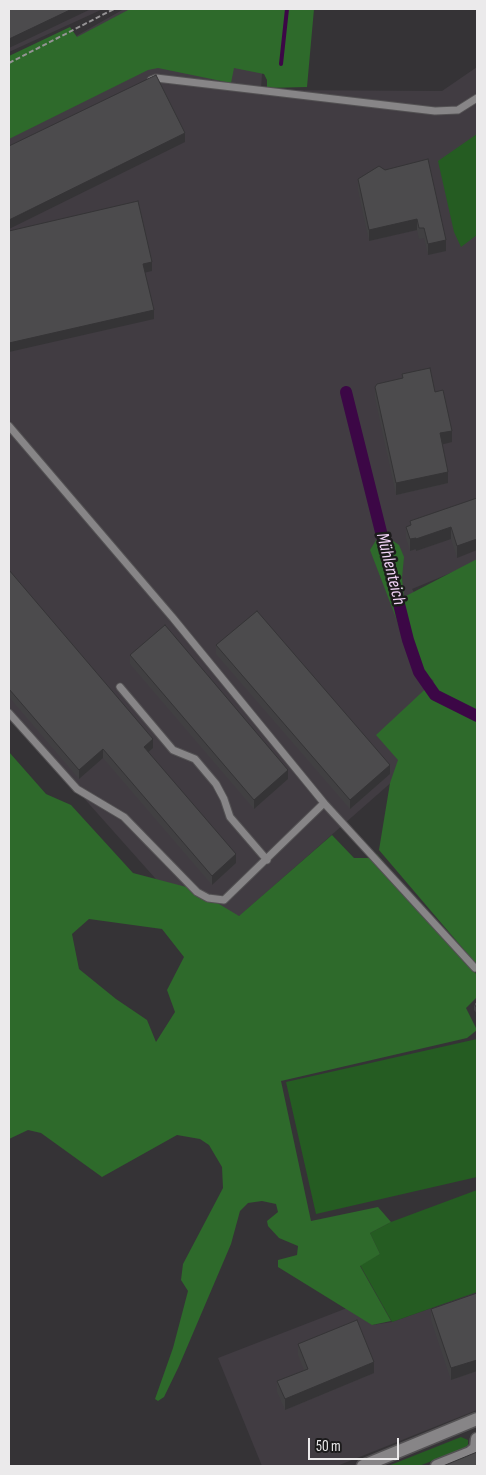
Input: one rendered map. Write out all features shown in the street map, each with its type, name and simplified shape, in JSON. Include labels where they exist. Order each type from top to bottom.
[{"type":"street","points":[[363,1466],[476,1420],[477,1434]]},
{"type":"street","points":[[437,1466],[470,1453],[476,1448],[477,1439]]},
{"type":"lane","points":[[148,82],[156,78],[435,110],[458,110],[477,98]]},
{"type":"lane","points":[[9,426],[174,618],[324,803],[475,968]]},
{"type":"lane","points":[[120,687],[173,750],[195,760],[216,784],[224,799],[230,817],[266,860]]},
{"type":"lane","points":[[9,713],[77,789],[124,817],[197,892],[208,898],[224,900],[324,803]]},
{"type":"path","points":[[9,63],[114,9]]},
{"type":"shaded area","points":[[9,9],[103,9],[9,52]]},
{"type":"shaded area","points":[[124,9],[266,9],[261,90],[442,91],[477,67],[477,562],[412,589],[477,689],[477,707],[211,941],[9,714],[9,74]]},
{"type":"shaded area","points":[[477,1292],[477,1410],[337,1466],[262,1466],[218,1358],[360,1303],[372,1325],[392,1322]]},
{"type":"green space","points":[[130,9],[314,9],[307,87],[267,88],[267,80],[264,74],[234,68],[231,83],[158,68],[148,70],[9,139],[9,56],[70,27],[77,37]]},
{"type":"green space","points":[[477,134],[477,235],[461,247],[454,232],[438,161]]},
{"type":"green space","points":[[378,537],[389,538],[399,545],[404,557],[402,578],[404,597],[477,559],[477,965],[379,850],[390,783],[398,760],[376,735],[434,681],[409,660],[396,618],[370,550]]},
{"type":"green space","points":[[9,752],[46,794],[71,805],[133,873],[194,889],[239,916],[332,835],[354,858],[372,858],[377,854],[477,975],[477,997],[466,1008],[477,1030],[467,1038],[281,1081],[311,1221],[378,1207],[391,1222],[370,1233],[380,1254],[360,1266],[391,1321],[372,1325],[278,1267],[278,1260],[297,1255],[298,1246],[279,1238],[268,1226],[267,1221],[278,1212],[276,1204],[262,1201],[248,1203],[240,1211],[231,1244],[179,1366],[164,1397],[158,1401],[155,1399],[173,1348],[188,1291],[181,1280],[183,1264],[223,1188],[222,1167],[209,1145],[200,1139],[177,1135],[102,1177],[41,1133],[28,1130],[9,1139]],"holes":[[[89,919],[162,929],[184,957],[167,990],[175,1012],[156,1042],[147,1020],[116,999],[79,969],[72,934]]]},
{"type":"green space","points":[[477,1039],[477,1177],[316,1214],[286,1082]]},
{"type":"green space","points":[[477,1190],[477,1292],[392,1322],[360,1265],[380,1254],[370,1233],[391,1222]]},
{"type":"green space","points":[[461,1437],[468,1440],[468,1445],[465,1448],[419,1466],[388,1466]]},
{"type":"building","points":[[9,9],[72,9],[9,39]]},
{"type":"building","points":[[156,75],[185,133],[9,220],[9,146]]},
{"type":"building","points":[[428,159],[446,240],[428,244],[424,228],[419,228],[417,219],[369,230],[358,179],[379,166],[385,170]]},
{"type":"building","points":[[138,201],[152,262],[143,264],[154,310],[9,343],[9,231]]},
{"type":"building","points":[[430,368],[435,392],[443,390],[452,431],[440,433],[448,472],[396,483],[375,387],[377,384],[403,378],[402,374]]},
{"type":"building","points":[[477,498],[477,539],[457,546],[451,527],[416,539],[410,539],[406,527],[411,525],[410,521]]},
{"type":"building","points":[[9,570],[153,739],[144,747],[236,854],[212,876],[103,749],[79,770],[9,689]]},
{"type":"building","points":[[257,611],[390,765],[350,800],[216,645]]},
{"type":"building","points":[[165,625],[288,770],[254,800],[130,655]]},
{"type":"building","points":[[477,1293],[477,1360],[451,1368],[431,1309]]},
{"type":"building","points":[[357,1320],[374,1362],[285,1399],[277,1381],[308,1369],[298,1344]]},
{"type":"building","points":[[477,1452],[477,1466],[443,1466]]},
{"type":"waterway","name":"Mühlenteich","points":[[281,64],[287,9]]},
{"type":"waterway","name":"Mühlenteich","points":[[346,392],[408,640],[419,672],[435,695],[477,716]]}]
